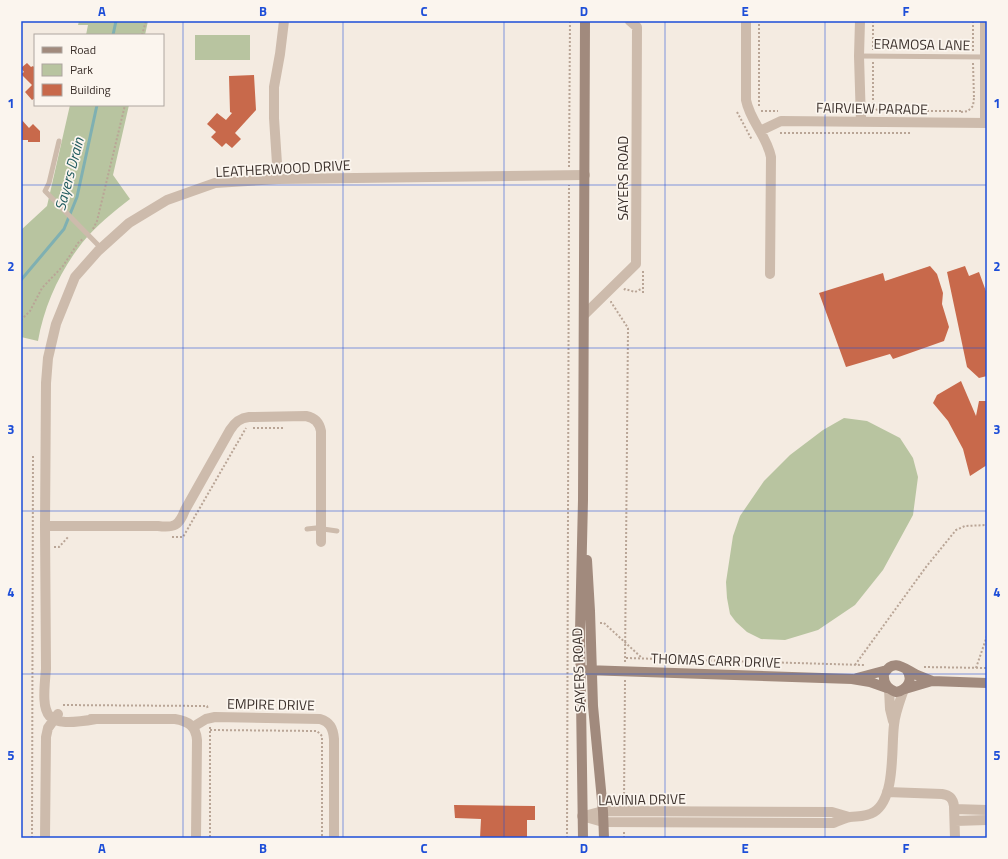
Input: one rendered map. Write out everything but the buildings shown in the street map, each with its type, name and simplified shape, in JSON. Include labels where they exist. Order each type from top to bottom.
[{"type":"main road","name":"SAYERS ROAD","points":[[582,838],[580,632],[583,500],[585,21]]},
{"type":"main road","name":"SAYERS ROAD","points":[[583,500],[593,706],[604,822],[604,838]]},
{"type":"main road","points":[[932,681],[896,665],[887,670],[884,679],[888,688],[896,692],[932,681],[987,683]]},
{"type":"main road","points":[[904,689],[909,684],[910,680],[909,673],[906,669]]},
{"type":"main road","name":"THOMAS CARR DRIVE","points":[[580,670],[852,679],[870,682],[888,688]]},
{"type":"main road","name":"THOMAS CARR DRIVE","points":[[852,679],[887,670]]},
{"type":"street","points":[[278,179],[274,118],[274,87],[284,21]]},
{"type":"street","name":"SAYERS ROAD","points":[[584,315],[636,264],[637,27],[630,21]]},
{"type":"street","points":[[746,21],[746,100],[751,116],[769,149],[771,157],[770,274]]},
{"type":"street","points":[[860,21],[859,56],[861,122]]},
{"type":"street","points":[[985,21],[986,123]]},
{"type":"street","name":"FAIRVIEW PARADE","points":[[760,131],[781,121],[986,123]]},
{"type":"street","name":"LEATHERWOOD DRIVE","points":[[48,705],[44,692],[46,669],[45,526],[46,383],[48,358],[56,324],[75,277],[101,248],[129,223],[166,200],[215,184],[278,179],[585,175]]},
{"type":"street","points":[[45,526],[158,526],[174,521],[185,510],[230,430],[237,421],[249,417],[308,417],[317,421],[321,431],[321,542]]},
{"type":"street","name":"LAVINIA DRIVE","points":[[888,688],[890,709],[894,725]]},
{"type":"street","name":"LAVINIA DRIVE","points":[[582,816],[604,822],[832,823],[849,817],[866,816],[876,811],[884,800],[887,792],[892,758],[894,725],[904,689]]},
{"type":"street","points":[[48,705],[56,717]]},
{"type":"street","points":[[45,838],[46,737],[48,728],[56,717],[62,716],[96,719],[176,719],[188,722],[193,727],[197,740],[196,838]]},
{"type":"street","name":"EMPIRE DRIVE","points":[[193,727],[209,718],[215,717],[320,719],[329,723],[332,728],[334,738],[334,838]]},
{"type":"street","points":[[887,792],[946,794],[952,799],[955,821],[955,838]]},
{"type":"street","points":[[954,809],[987,810]]},
{"type":"street","name":"LAVINIA DRIVE","points":[[582,816],[603,811],[832,812],[849,817]]},
{"type":"street","points":[[955,821],[987,820]]},
{"type":"lane","name":"ERAMOSA LANE","points":[[859,56],[985,57]]},
{"type":"lane","points":[[59,141],[49,183],[45,191],[101,248]]},
{"type":"lane","points":[[307,529],[322,528],[337,531]]},
{"type":"path","points":[[142,34],[146,21]]},
{"type":"path","points":[[568,838],[567,631],[570,21]]},
{"type":"path","points":[[759,21],[758,107],[760,111]]},
{"type":"path","points":[[873,21],[873,105],[877,110],[890,111]]},
{"type":"path","points":[[21,320],[30,311],[42,288],[63,266],[78,244],[88,235],[98,221],[125,106]]},
{"type":"path","points":[[921,111],[961,112]]},
{"type":"path","points":[[737,112],[752,140]]},
{"type":"path","points":[[620,294],[625,289],[635,292],[643,288]]},
{"type":"path","points":[[616,298],[611,302],[628,328],[624,812]]},
{"type":"path","points":[[168,537],[184,537],[247,428],[284,428]]},
{"type":"path","points":[[32,838],[33,455]]},
{"type":"path","points":[[855,665],[926,567],[956,530],[965,526],[987,525]]},
{"type":"path","points":[[33,548],[58,547],[69,536]]},
{"type":"path","points":[[590,622],[604,623],[642,659]]},
{"type":"path","points":[[567,631],[580,632]]},
{"type":"path","points":[[976,668],[987,636]]},
{"type":"path","points":[[626,658],[867,665]]},
{"type":"path","points":[[922,666],[987,668]]},
{"type":"path","points":[[32,705],[208,706],[210,730],[210,838]]},
{"type":"path","points":[[210,730],[317,731],[322,736],[322,838]]},
{"type":"green space","points":[[79,21],[148,21],[145,34],[86,34],[88,25],[78,25]]},
{"type":"green space","points":[[195,35],[250,35],[250,60],[195,60]]},
{"type":"green space","points":[[70,106],[129,106],[113,175],[130,199],[99,225],[87,237],[74,254],[54,289],[44,315],[38,341],[21,337],[21,230],[47,206]]},
{"type":"green space","points":[[844,418],[867,421],[900,438],[913,458],[918,477],[913,515],[883,570],[855,605],[818,630],[785,640],[761,639],[747,632],[736,622],[730,614],[727,598],[726,582],[733,536],[740,516],[764,481],[790,455],[823,430]]},
{"type":"waterway","name":"Sayers Drain","points":[[113,34],[116,21]]},
{"type":"waterway","name":"Sayers Drain","points":[[21,280],[64,229],[77,197],[97,106]]}]
